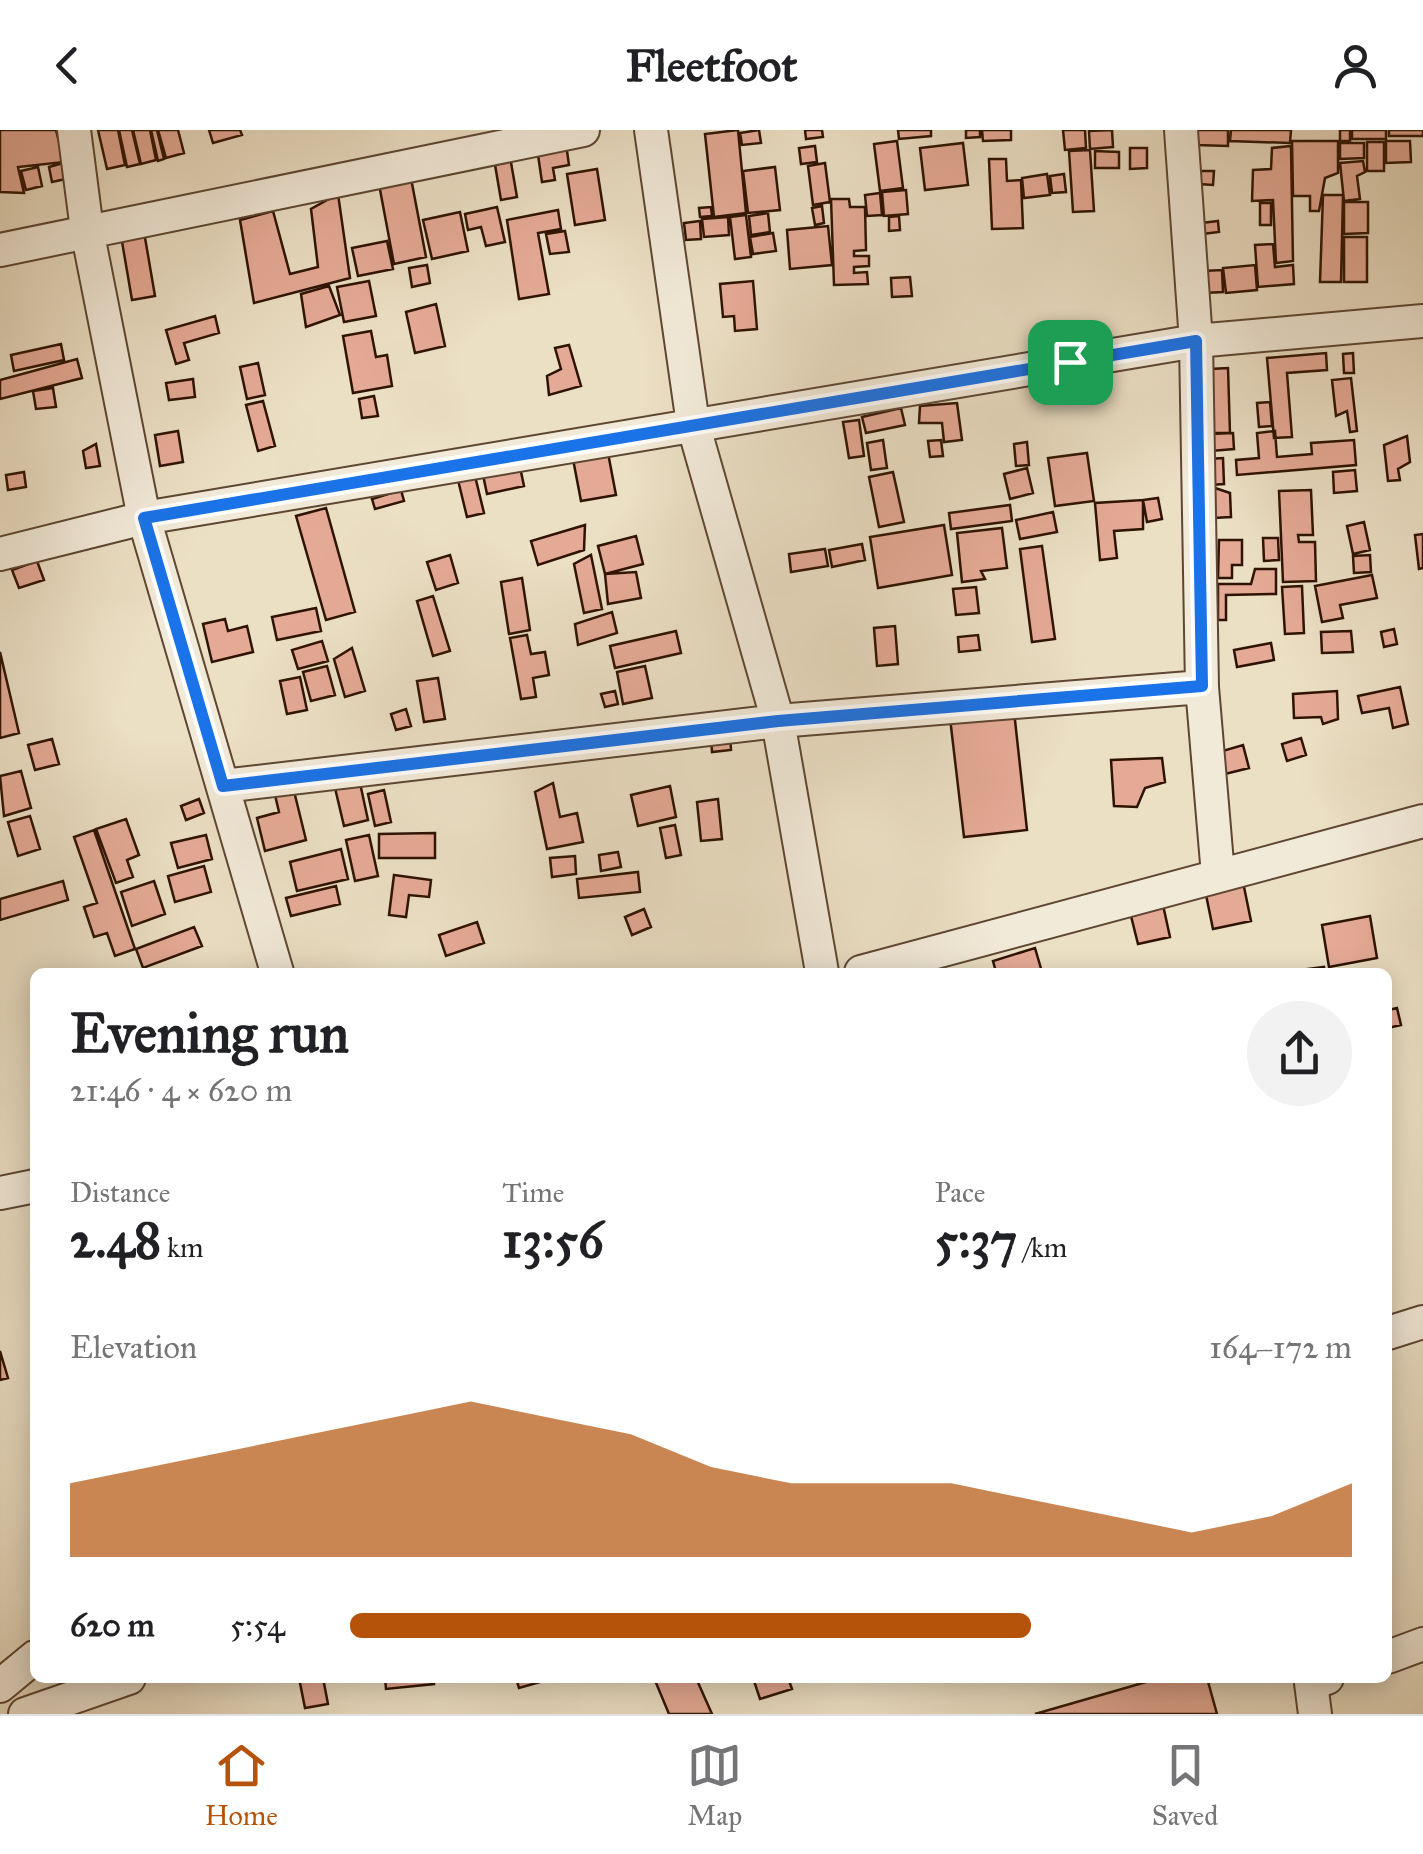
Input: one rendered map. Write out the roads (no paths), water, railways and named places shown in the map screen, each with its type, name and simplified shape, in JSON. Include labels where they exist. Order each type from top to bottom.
[{"type":"street","points":[[74,130],[88,230],[144,518],[276,968]]},
{"type":"street","points":[[0,250],[583,130]]},
{"type":"street","points":[[651,130],[693,424],[778,721],[821,968]]},
{"type":"street","points":[[1181,130],[1196,341],[1202,686],[1218,875]]},
{"type":"street","points":[[0,554],[144,518],[1196,341],[1423,321]]},
{"type":"street","points":[[223,786],[778,721],[1202,686]]},
{"type":"street","points":[[876,968],[1423,821]]},
{"type":"street","points":[[0,1194],[30,1187]]},
{"type":"street","points":[[1392,1331],[1423,1322]]},
{"type":"street","points":[[0,1686],[30,1661]]},
{"type":"street","points":[[25,1714],[115,1683]]},
{"type":"street","points":[[1310,1683],[1315,1714]]}]
